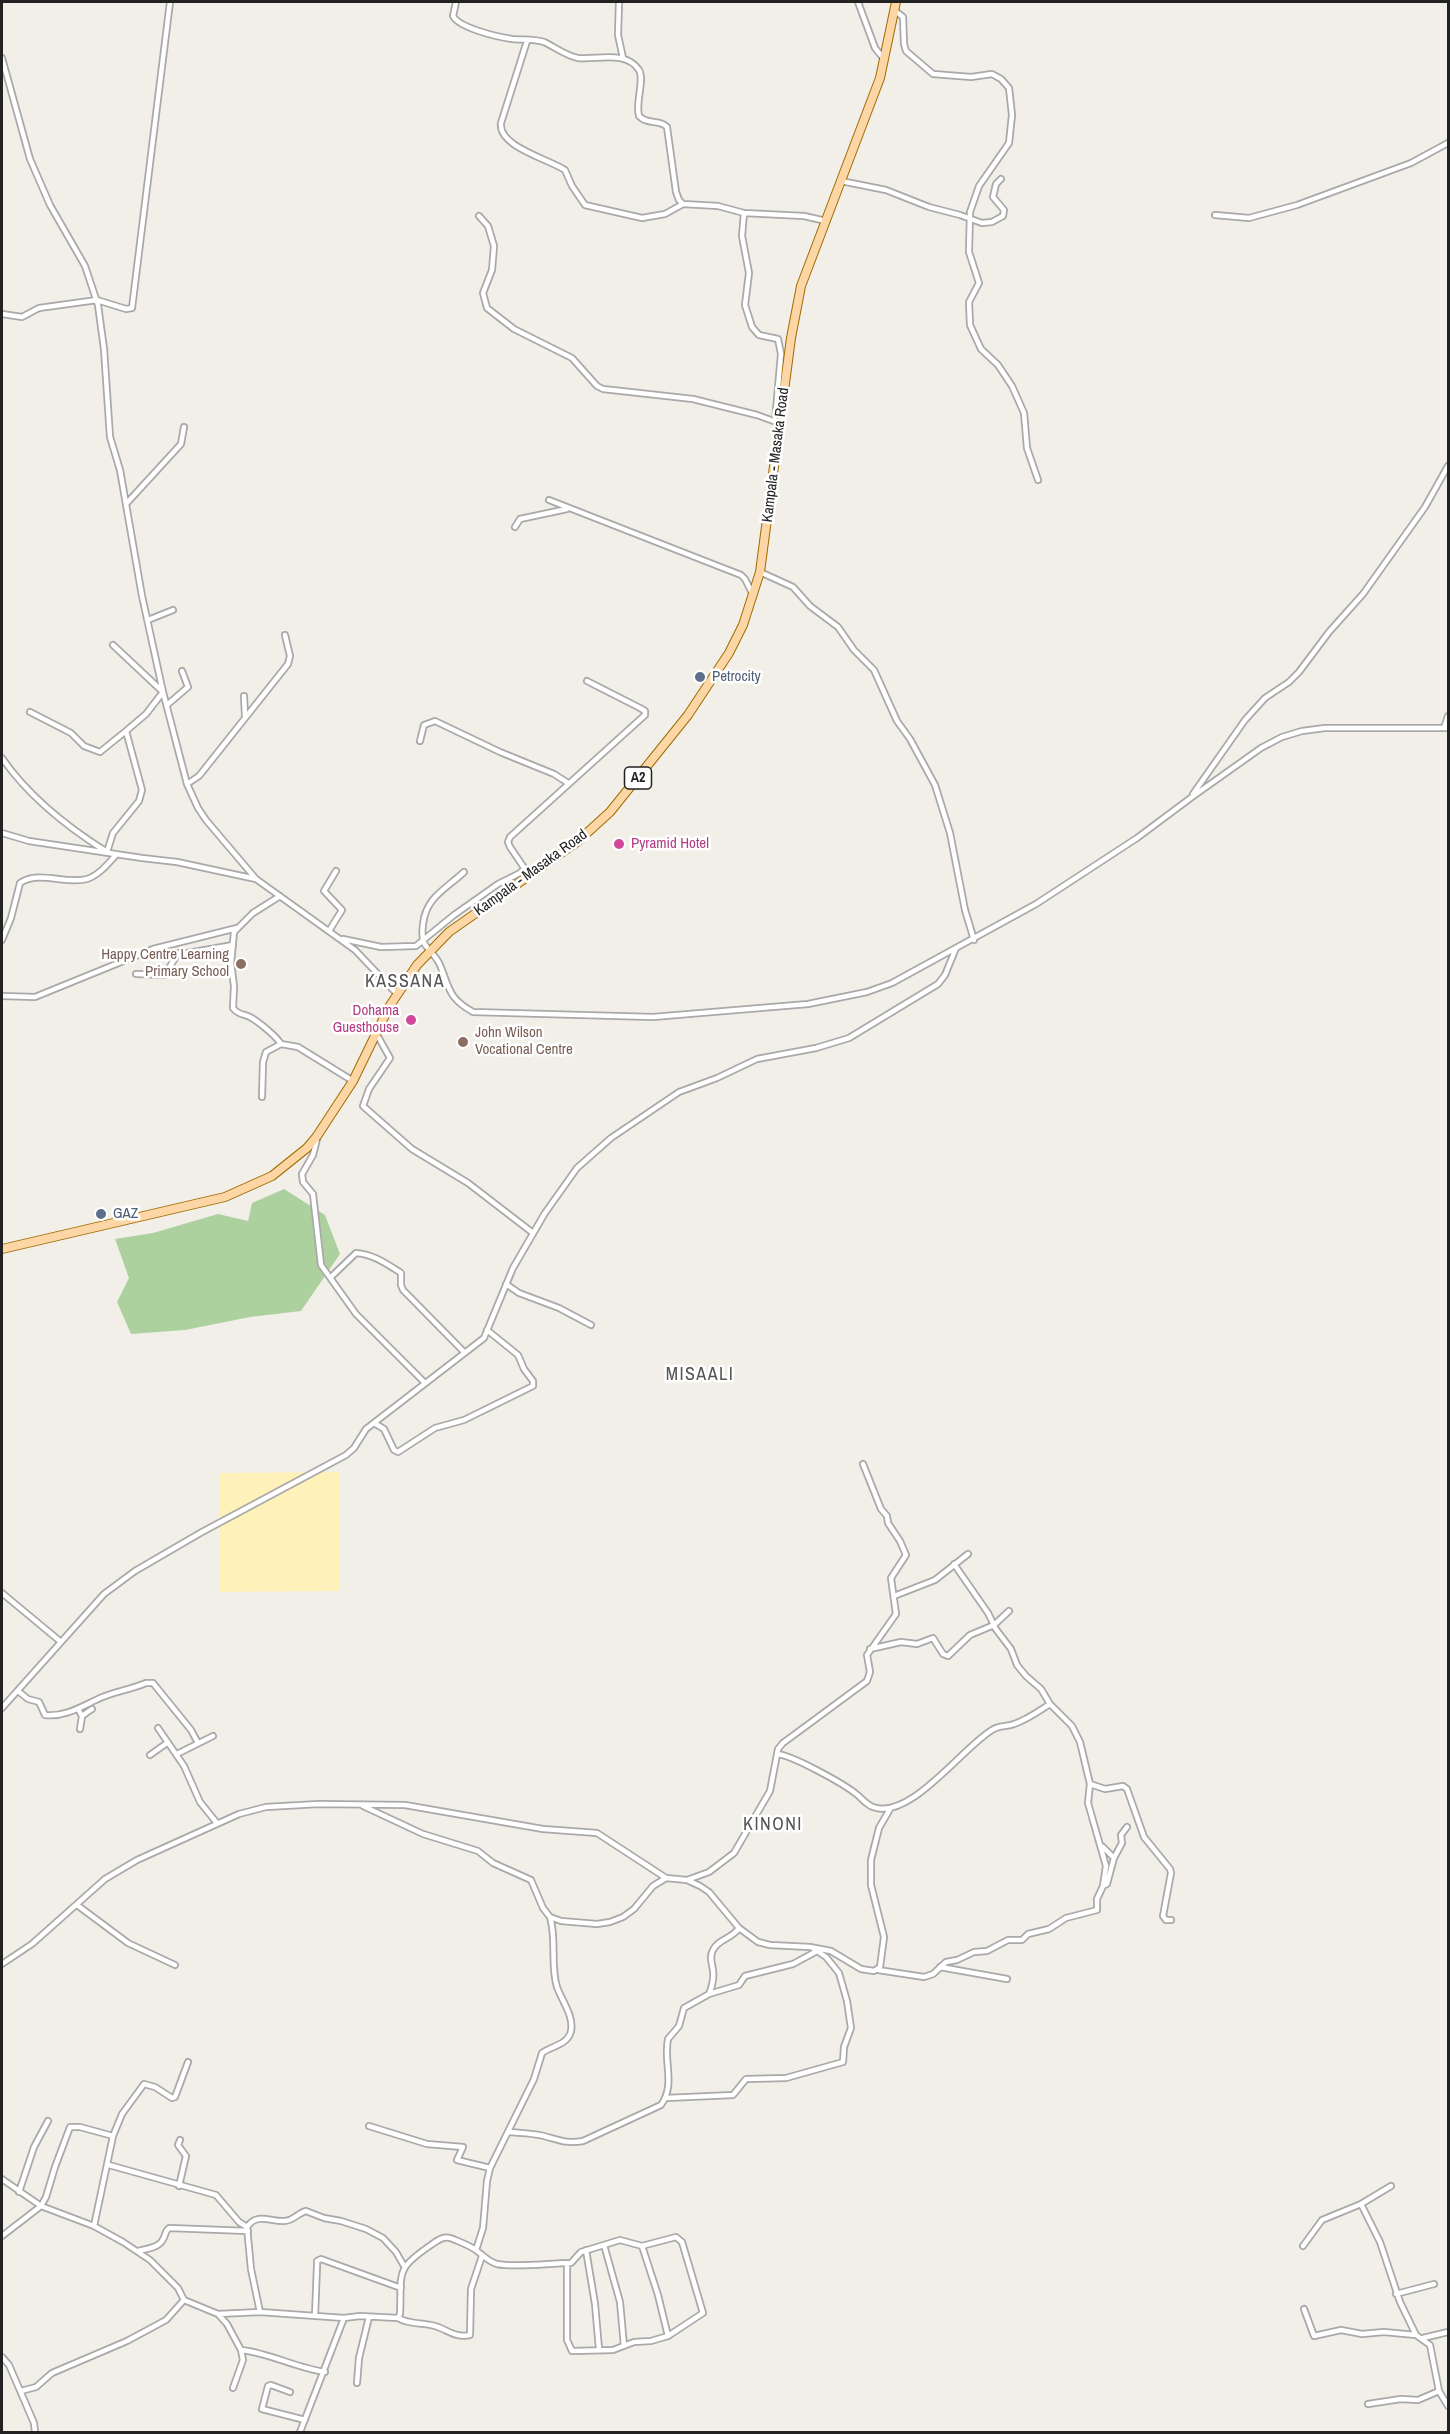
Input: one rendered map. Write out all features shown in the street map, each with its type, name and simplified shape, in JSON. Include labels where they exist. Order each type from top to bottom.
[{"type":"main road","name":"Kampala - Masaka Road","points":[[2,1249],[198,1204],[247,1190],[284,1168],[317,1136],[353,1081],[397,994],[430,951],[449,932],[527,872],[585,835],[610,812],[716,676],[743,625],[760,572],[777,422],[797,303],[807,268],[870,108],[885,62],[896,2]]},
{"type":"street","points":[[2,314],[22,317],[39,308],[97,300],[126,309],[132,308],[170,2]]},
{"type":"street","points":[[456,2],[453,16],[462,25],[508,39],[543,42],[579,58],[623,58]]},
{"type":"street","points":[[619,2],[618,35],[623,58],[640,73],[637,103],[639,116],[646,121],[662,123],[667,127],[676,192],[682,204]]},
{"type":"street","points":[[858,2],[875,48],[885,62]]},
{"type":"street","points":[[894,10],[903,17],[906,51],[933,74],[971,77],[992,74],[1001,79],[1009,88],[1012,103],[1009,142],[979,186],[972,204],[969,252],[979,283],[969,302],[970,325],[981,350],[998,365],[1012,386],[1024,413],[1027,448],[1038,480]]},
{"type":"street","points":[[527,41],[501,123],[501,131],[505,137],[530,154],[565,170],[572,186],[585,205],[642,218],[665,214],[682,204],[718,206],[744,213],[804,216],[826,221]]},
{"type":"street","points":[[2,58],[30,159],[50,205],[85,266],[97,300],[104,349],[110,437],[126,504],[147,620],[187,784],[206,820],[256,879],[355,950],[397,994]]},
{"type":"street","points":[[1215,215],[1249,218],[1297,206],[1411,163],[1449,142]]},
{"type":"street","points":[[841,181],[886,190],[928,207],[970,218],[982,224],[1003,216],[1004,210],[993,197],[996,184],[1001,178]]},
{"type":"street","points":[[479,216],[488,225],[494,253],[492,270],[484,290],[485,306],[514,330],[572,358],[597,386],[603,389],[693,399],[777,422],[781,354],[778,339],[759,335],[748,319],[745,305],[749,273],[742,236],[744,213]]},
{"type":"street","points":[[126,504],[181,444],[184,427]]},
{"type":"street","points":[[1192,797],[1245,720],[1265,699],[1299,672],[1329,632],[1363,594],[1425,507],[1449,466]]},
{"type":"street","points":[[549,500],[567,509],[741,575],[746,579],[753,595]]},
{"type":"street","points":[[515,527],[520,519],[567,509]]},
{"type":"street","points":[[760,572],[793,587],[810,606],[838,627],[854,650],[874,670],[897,722],[910,739],[935,784],[950,833],[965,910],[974,940]]},
{"type":"street","points":[[147,620],[173,610]]},
{"type":"street","points":[[187,784],[199,776],[288,664],[290,656],[285,635]]},
{"type":"street","points":[[113,645],[163,692]]},
{"type":"street","points":[[167,705],[188,687],[182,670]]},
{"type":"street","points":[[340,939],[381,947],[416,946],[424,942],[454,915],[498,884],[527,872],[510,847],[508,839],[645,715],[645,711],[640,708],[587,681]]},
{"type":"street","points":[[30,712],[71,734],[84,746],[100,752],[146,714],[163,692]]},
{"type":"street","points":[[244,696],[245,716]]},
{"type":"street","points":[[464,872],[431,900],[425,911],[423,923],[424,942],[440,963],[450,994],[456,1001],[473,1012],[653,1017],[777,1008],[842,999],[892,982],[974,940],[1084,874],[1261,748],[1282,737],[1325,728],[1446,728],[1449,716]]},
{"type":"street","points":[[420,741],[424,725],[435,721],[500,752],[554,774],[568,783]]},
{"type":"street","points":[[107,852],[113,833],[140,801],[142,789],[126,731]]},
{"type":"street","points":[[2,758],[36,800],[86,839],[107,852]]},
{"type":"street","points":[[2,832],[47,844],[177,862],[256,879]]},
{"type":"street","points":[[2,940],[21,883],[32,878],[88,878],[103,869],[116,855]]},
{"type":"street","points":[[329,931],[342,910],[324,891],[336,871]]},
{"type":"street","points":[[280,896],[264,905],[237,928],[233,934],[231,963],[234,1008],[277,1037],[281,1044]]},
{"type":"street","points":[[2,996],[35,997],[153,949],[237,928]]},
{"type":"street","points":[[136,974],[165,975],[178,953],[234,945]]},
{"type":"street","points":[[2,1708],[104,1594],[135,1571],[202,1532],[346,1455],[354,1448],[366,1429],[484,1338],[506,1284],[533,1233],[577,1168],[611,1138],[679,1092],[717,1078],[757,1059],[816,1048],[849,1038],[938,984],[945,975],[956,948]]},
{"type":"street","points":[[376,1032],[390,1058],[369,1089],[363,1106],[412,1149],[468,1183],[533,1233]]},
{"type":"street","points":[[262,1097],[263,1062],[266,1052],[281,1044],[298,1047],[353,1081]]},
{"type":"street","points":[[317,1136],[313,1155],[304,1169],[303,1182],[313,1194],[320,1260],[356,1314],[425,1383]]},
{"type":"street","points":[[331,1277],[356,1253],[371,1256],[386,1263],[401,1273],[403,1290],[465,1353]]},
{"type":"street","points":[[506,1284],[519,1293],[560,1308],[591,1325]]},
{"type":"street","points":[[374,1423],[382,1427],[394,1450],[398,1452],[435,1428],[464,1420],[533,1386],[518,1355],[487,1329]]},
{"type":"street","points":[[687,1881],[719,1867],[734,1853],[770,1791],[777,1754],[783,1743],[867,1681],[870,1672],[867,1655],[896,1614],[891,1578],[906,1556],[900,1541],[888,1523],[887,1516],[881,1509],[863,1464]]},
{"type":"street","points":[[894,1596],[935,1580],[968,1554]]},
{"type":"street","points":[[2,1964],[32,1944],[111,1874],[216,1822],[266,1807],[319,1804],[405,1805],[543,1829],[597,1833],[666,1878],[687,1881],[709,1892],[739,1929],[758,1942],[831,1951],[861,1969],[924,1977],[946,1962],[974,1952],[987,1951],[1008,1940],[1022,1940],[1028,1934],[1049,1929],[1066,1918],[1097,1910],[1097,1899],[1103,1886],[1106,1860],[1098,1844],[1088,1803],[1090,1784],[1076,1734],[1062,1714],[1050,1704],[1041,1689],[1017,1665],[1011,1649],[954,1564]]},
{"type":"street","points":[[2,1593],[61,1642]]},
{"type":"street","points":[[870,1649],[901,1642],[917,1644],[933,1638],[948,1656],[970,1635],[994,1625],[1009,1611]]},
{"type":"street","points":[[18,1691],[28,1699],[39,1702],[45,1715],[63,1714],[78,1710],[97,1699],[146,1683],[153,1683],[198,1743]]},
{"type":"street","points":[[878,1970],[884,1937],[871,1885],[871,1860],[879,1828],[890,1809],[914,1796],[940,1777],[953,1762],[994,1728],[1012,1725],[1050,1704]]},
{"type":"street","points":[[82,1716],[92,1709]]},
{"type":"street","points":[[78,1710],[82,1716],[80,1729]]},
{"type":"street","points":[[158,1728],[184,1766],[195,1795],[216,1822]]},
{"type":"street","points":[[177,1754],[213,1736]]},
{"type":"street","points":[[150,1755],[167,1743]]},
{"type":"street","points":[[777,1754],[791,1757],[874,1807],[890,1809]]},
{"type":"street","points":[[1090,1784],[1105,1789],[1124,1786],[1127,1789],[1144,1837],[1166,1863],[1171,1873],[1163,1916],[1166,1920],[1171,1920]]},
{"type":"street","points":[[360,1805],[423,1834],[478,1851],[494,1863],[531,1880],[554,1930],[556,1984],[570,2017],[571,2032],[565,2041],[542,2053],[534,2079],[490,2168],[485,2220],[476,2250]]},
{"type":"street","points":[[1103,1886],[1107,1884],[1111,1875],[1114,1858],[1122,1843],[1121,1835],[1127,1827]]},
{"type":"street","points":[[1098,1844],[1114,1858]]},
{"type":"street","points":[[550,1917],[561,1921],[597,1924],[610,1922],[634,1910],[653,1886],[666,1878]]},
{"type":"street","points":[[77,1905],[128,1942],[175,1965]]},
{"type":"street","points":[[709,1994],[713,1981],[711,1959],[713,1949],[739,1929]]},
{"type":"street","points":[[666,2098],[733,2095],[746,2079],[786,2078],[843,2062],[844,2047],[851,2028],[847,2001],[839,1973],[826,1957],[810,1947]]},
{"type":"street","points":[[509,2132],[543,2136],[559,2142],[571,2143],[583,2141],[605,2129],[655,2109],[666,2098],[669,2080],[668,2039],[679,2026],[684,2008],[709,1994],[739,1985],[745,1976],[792,1964],[817,1951]]},
{"type":"street","points":[[940,1967],[1007,1979]]},
{"type":"street","points":[[94,2226],[109,2164],[113,2136],[122,2114],[144,2084],[149,2084],[174,2098],[188,2062]]},
{"type":"street","points":[[19,2192],[34,2147],[48,2121]]},
{"type":"street","points":[[369,2126],[428,2144],[463,2147],[457,2160],[490,2168]]},
{"type":"street","points":[[2,2236],[41,2206],[70,2127],[80,2127],[113,2136]]},
{"type":"street","points":[[179,2186],[186,2156],[178,2145],[180,2140]]},
{"type":"street","points":[[109,2164],[216,2195],[248,2229]]},
{"type":"street","points":[[2,2179],[41,2206],[94,2226],[138,2251],[178,2288],[184,2300],[218,2314],[224,2319],[241,2350],[242,2365],[233,2388]]},
{"type":"street","points":[[1303,2246],[1322,2220],[1361,2204],[1391,2186]]},
{"type":"street","points":[[1361,2204],[1380,2242],[1396,2294],[1416,2335]]},
{"type":"street","points":[[260,2312],[251,2270],[248,2229],[250,2222],[259,2218],[286,2222],[306,2211],[366,2229],[382,2238],[396,2252],[404,2266],[398,2319]]},
{"type":"street","points":[[138,2251],[159,2244],[163,2240],[165,2231],[171,2228],[248,2229]]},
{"type":"street","points":[[404,2266],[443,2238],[453,2239],[498,2264],[574,2262],[578,2254],[586,2250],[623,2240],[642,2246],[673,2237],[680,2240],[704,2311],[668,2336],[651,2342],[634,2342],[613,2350],[572,2351],[568,2343],[567,2263]]},
{"type":"street","points":[[604,2245],[620,2302],[624,2346]]},
{"type":"street","points":[[642,2246],[668,2336]]},
{"type":"street","points":[[586,2250],[595,2304],[598,2349]]},
{"type":"street","points":[[218,2314],[229,2311],[398,2319],[409,2323],[437,2326],[453,2336],[470,2335],[471,2289],[482,2256]]},
{"type":"street","points":[[315,2316],[317,2266],[318,2260],[321,2259],[401,2288]]},
{"type":"street","points":[[1396,2294],[1434,2283]]},
{"type":"street","points":[[21,2391],[36,2387],[52,2373],[128,2341],[166,2320],[184,2300]]},
{"type":"street","points":[[1304,2309],[1314,2336],[1341,2330],[1362,2334],[1383,2332],[1416,2335],[1423,2338],[1430,2345],[1439,2391],[1449,2406]]},
{"type":"street","points":[[357,2383],[359,2358],[369,2317]]},
{"type":"street","points":[[300,2433],[344,2318]]},
{"type":"street","points":[[1423,2338],[1449,2332]]},
{"type":"street","points":[[241,2350],[268,2354],[311,2370],[325,2372]]},
{"type":"street","points":[[2,2357],[9,2365],[21,2391],[34,2423],[35,2433]]},
{"type":"street","points":[[290,2392],[268,2386],[262,2409],[306,2420]]},
{"type":"street","points":[[1368,2404],[1401,2399],[1418,2400],[1439,2391]]},
{"type":"green space","points":[[284,1189],[325,1215],[340,1254],[301,1311],[250,1317],[185,1330],[131,1334],[117,1302],[129,1278],[115,1239],[153,1233],[218,1214],[248,1221],[252,1203]]},
{"type":"sand","points":[[339,1472],[340,1591],[220,1592],[220,1473]]},
{"type":"place","name":"Petrocity","points":[[700,677]]},
{"type":"place","name":"Pyramid Hotel","points":[[619,844]]},
{"type":"place","name":"Happy Centre Learning Primary School","points":[[241,964]]},
{"type":"place","name":"Dohama Guesthouse","points":[[411,1020]]},
{"type":"place","name":"John Wilson Vocational Centre","points":[[463,1042]]},
{"type":"place","name":"GAZ","points":[[101,1214]]},
{"type":"district","name":"KASSANA","points":[[405,982]]},
{"type":"district","name":"MISAALI","points":[[700,1375]]},
{"type":"district","name":"KINONI","points":[[773,1825]]}]
